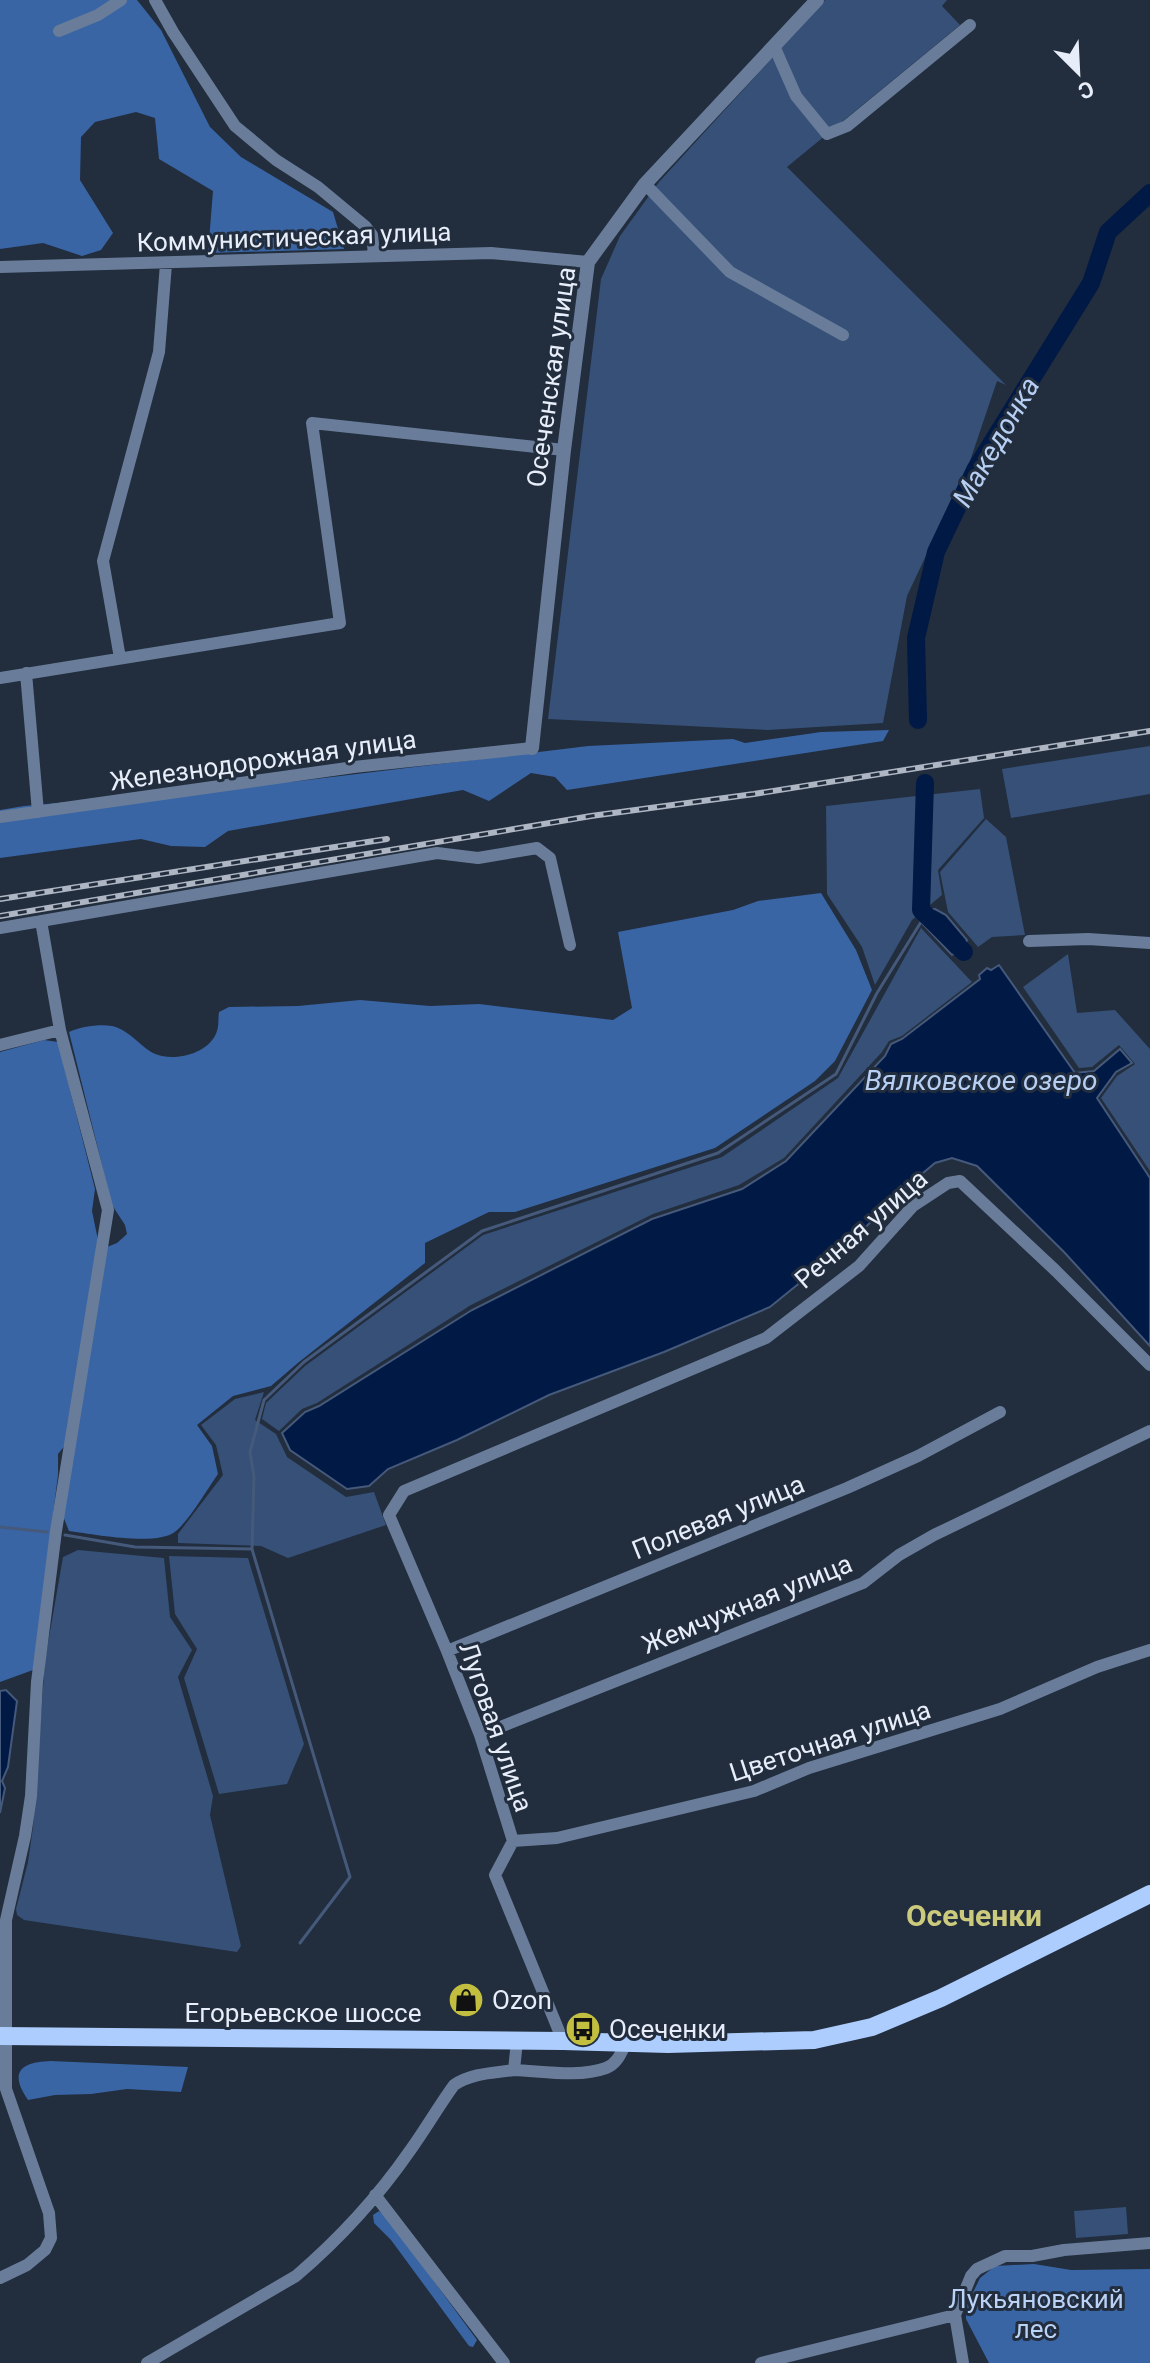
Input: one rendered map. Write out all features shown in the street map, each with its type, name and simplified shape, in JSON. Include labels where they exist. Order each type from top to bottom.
[{"type":"main road","name":"Егорьевское шоссе","points":[[2,2036],[626,2043],[814,2040],[872,2027],[941,1998],[1150,1894]]},
{"type":"street","points":[[59,31],[98,15],[121,0]]},
{"type":"street","points":[[155,0],[235,126],[365,226],[372,235],[374,254]]},
{"type":"street","name":"Осеченская улица","points":[[532,748],[588,262],[645,184],[817,0]]},
{"type":"street","points":[[774,46],[796,96],[827,134],[847,126],[970,25]]},
{"type":"street","points":[[645,184],[730,272],[843,335]]},
{"type":"street","name":"Коммунистическая улица","points":[[0,267],[491,253],[588,262]]},
{"type":"street","points":[[120,658],[103,561],[159,352],[166,264]]},
{"type":"street","points":[[0,678],[340,623],[312,423],[564,450]]},
{"type":"street","points":[[26,673],[38,812]]},
{"type":"street","name":"Железнодорожная улица","points":[[0,817],[354,767],[532,748]]},
{"type":"street","points":[[0,928],[437,853],[478,858],[537,848],[550,858],[570,945]]},
{"type":"street","points":[[0,2278],[27,2265],[45,2250],[51,2238],[49,2213],[3,2090],[6,1920],[31,1796],[37,1682],[56,1531],[108,1210],[60,1030],[41,921]]},
{"type":"street","points":[[1029,941],[1088,939],[1150,943]]},
{"type":"street","points":[[0,1045],[60,1030]]},
{"type":"street","name":"Речная улица","points":[[389,1515],[404,1491],[766,1338],[859,1266],[913,1206],[948,1183],[960,1181],[1150,1365]]},
{"type":"street","name":"Полевая улица","points":[[447,1651],[847,1488],[918,1456],[1000,1412]]},
{"type":"street","name":"Жемчужная улица","points":[[480,1735],[863,1583],[899,1555],[934,1535],[1150,1431]]},
{"type":"street","name":"Луговая улица","points":[[389,1515],[480,1735],[513,1841],[495,1875],[563,2041]]},
{"type":"street","name":"Цветочная улица","points":[[513,1841],[557,1838],[754,1791],[809,1768],[1000,1709],[1097,1667],[1150,1650]]},
{"type":"street","points":[[514,2070],[517,2041]]},
{"type":"street","points":[[147,2363],[296,2276],[375,2195],[409,2153],[454,2085],[477,2075],[514,2070],[577,2072],[607,2068],[618,2059],[626,2043]]},
{"type":"street","points":[[375,2195],[504,2363]]},
{"type":"street","points":[[963,2363],[955,2315],[977,2269],[1005,2256],[1032,2256],[1064,2250],[1150,2243]]},
{"type":"street","points":[[761,2363],[955,2315]]},
{"type":"shaded area","points":[[825,0],[947,0],[942,6],[960,25],[787,167],[1006,385],[997,381],[969,464],[907,596],[883,723],[768,730],[548,719],[601,279],[620,236],[659,182]]},
{"type":"shaded area","points":[[1150,746],[1150,794],[1011,818],[1002,769]]},
{"type":"shaded area","points":[[980,789],[984,818],[938,870],[942,895],[912,920],[875,985],[862,947],[827,894],[826,806]]},
{"type":"shaded area","points":[[986,819],[1006,837],[1025,935],[992,937],[978,947],[948,912],[940,872]]},
{"type":"shaded area","points":[[921,928],[972,982],[902,1036],[889,1041],[784,1158],[739,1185],[653,1214],[471,1305],[317,1403],[302,1409],[279,1431],[262,1419],[266,1403],[305,1366],[483,1235],[722,1157],[838,1078]]},
{"type":"shaded area","points":[[1068,954],[1077,1013],[1115,1010],[1150,1049],[1150,1171],[1101,1098],[1117,1076],[1135,1064],[1119,1045],[1092,1067],[1079,1068],[1023,987]]},
{"type":"shaded area","points":[[264,1392],[255,1420],[276,1434],[287,1457],[346,1497],[374,1492],[386,1525],[288,1558],[261,1546],[178,1543],[178,1534],[223,1475],[216,1445],[201,1425],[235,1399]]},
{"type":"shaded area","points":[[78,1550],[164,1558],[170,1617],[192,1650],[178,1677],[213,1796],[210,1815],[241,1946],[237,1952],[24,1920],[17,1915],[33,1827],[45,1660],[63,1557]]},
{"type":"shaded area","points":[[169,1556],[248,1558],[304,1744],[287,1784],[219,1794],[184,1678],[197,1649],[175,1614]]},
{"type":"shaded area","points":[[1126,2207],[1128,2234],[1076,2238],[1074,2211]]},
{"type":"green space","points":[[0,0],[137,0],[161,30],[210,127],[241,157],[333,212],[344,249],[208,253],[213,191],[159,159],[155,118],[136,112],[95,122],[81,137],[80,180],[113,233],[101,250],[82,256],[43,243],[0,249]]},
{"type":"green space","points":[[889,730],[883,741],[567,790],[555,777],[531,773],[489,801],[463,790],[228,831],[205,847],[171,846],[141,839],[0,858],[0,810],[24,806],[299,781],[588,746],[733,739],[745,743],[821,732]]},
{"type":"green space","points":[[821,893],[856,950],[872,990],[835,1061],[815,1081],[715,1148],[515,1212],[489,1212],[425,1243],[425,1263],[271,1386],[233,1396],[197,1425],[212,1446],[218,1474],[193,1512],[176,1531],[167,1536],[141,1539],[69,1531],[63,1516],[107,1247],[127,1234],[112,1205],[69,1032],[90,1026],[112,1026],[124,1031],[153,1053],[170,1057],[190,1054],[207,1046],[217,1031],[219,1012],[229,1007],[298,1006],[360,1000],[430,1006],[479,1004],[613,1020],[632,1008],[618,932],[733,910],[758,901]]},
{"type":"green space","points":[[44,1040],[58,1042],[95,1189],[92,1211],[98,1240],[67,1443],[58,1454],[58,1475],[33,1670],[0,1682],[0,1052]]},
{"type":"green space","points":[[51,2061],[188,2067],[181,2092],[127,2089],[28,2100],[19,2082],[21,2070],[32,2063]]},
{"type":"green space","points":[[379,2211],[386,2216],[477,2340],[473,2347],[469,2346],[391,2240],[374,2223],[373,2215]]},
{"type":"green space","name":"Лукьяновский лес","points":[[1034,2264],[1071,2270],[1150,2269],[1150,2363],[989,2363],[966,2319],[966,2307],[980,2278],[995,2266]]},
{"type":"water","points":[[935,909],[946,915],[967,940],[964,945],[968,949],[961,956],[956,952],[952,955],[921,922],[921,910]]},
{"type":"water","name":"Вялковское озеро","points":[[999,965],[1075,1073],[1094,1071],[1120,1049],[1132,1063],[1116,1072],[1097,1098],[1150,1178],[1150,1346],[1064,1252],[977,1166],[952,1158],[935,1163],[898,1194],[855,1238],[770,1307],[664,1352],[549,1395],[457,1440],[388,1469],[369,1486],[347,1489],[290,1450],[282,1433],[305,1412],[472,1310],[652,1219],[742,1189],[786,1161],[885,1056],[891,1044],[902,1039],[980,979],[979,975],[987,968],[991,970]]},
{"type":"water","points":[[6,1690],[17,1701],[8,1767],[2,1781],[5,1788],[0,1813],[0,1691]]},
{"type":"waterway","name":"Македонка","points":[[918,720],[916,638],[936,552],[975,470],[1091,283],[1108,232],[1150,193]]},
{"type":"waterway","name":"Македонка","points":[[925,783],[921,910],[964,952]]},
{"type":"waterway","points":[[300,1943],[350,1877],[252,1549],[254,1477],[250,1452],[264,1400],[304,1362],[482,1231],[718,1153],[836,1074],[877,993],[921,922]]},
{"type":"waterway","points":[[0,1527],[47,1532]]},
{"type":"waterway","points":[[65,1535],[135,1547],[252,1549]]},
{"type":"railway","points":[[0,916],[591,816],[754,794],[1150,731]]},
{"type":"railway","points":[[0,899],[387,839]]},
{"type":"place","name":"Ozon","points":[[466,2000]]},
{"type":"place","name":"Осеченки","points":[[583,2029]]},
{"type":"district","name":"Осеченки","points":[[974,1915]]}]
